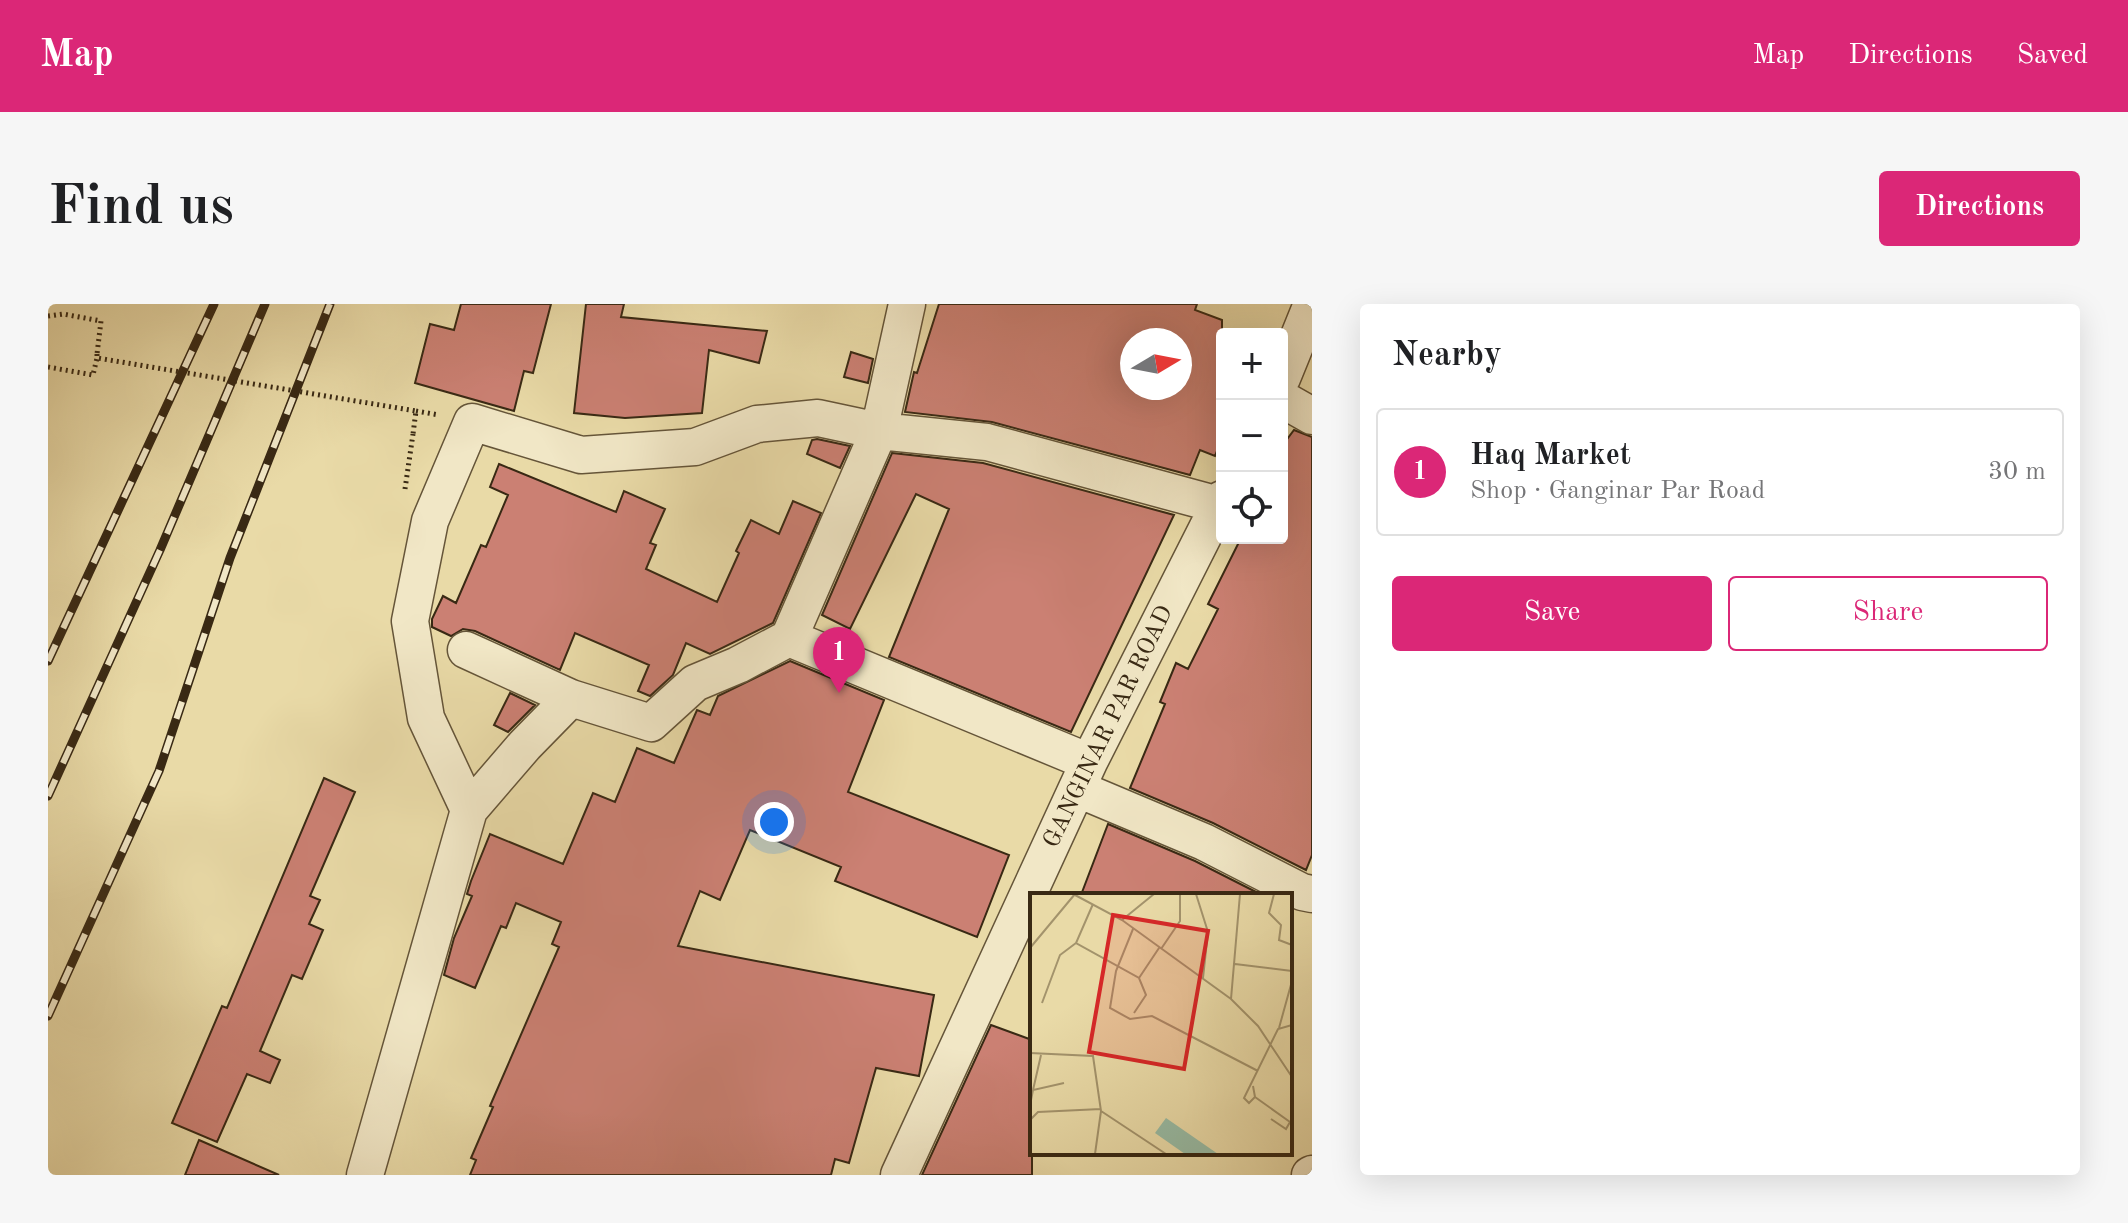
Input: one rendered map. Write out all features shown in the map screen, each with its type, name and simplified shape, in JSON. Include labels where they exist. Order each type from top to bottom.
[{"type":"street","points":[[466,650],[571,698],[651,723],[695,683],[789,638],[879,431],[907,304]]},
{"type":"street","points":[[1288,363],[1312,304]]},
{"type":"street","points":[[1284,400],[1312,416]]},
{"type":"street","points":[[469,810],[426,718],[410,621],[430,521],[472,422],[581,455],[695,447],[757,424],[818,418],[879,431],[987,442],[1216,501]]},
{"type":"street","name":"GANGINAR PAR ROAD","points":[[899,1175],[1084,776],[1216,510]]},
{"type":"street","points":[[789,638],[1084,776],[1204,842],[1302,892],[1312,894]]},
{"type":"street","points":[[365,1175],[469,810],[571,698]]},
{"type":"path","points":[[48,316],[63,314],[101,321],[93,375],[49,368]]},
{"type":"path","points":[[97,358],[441,416]]},
{"type":"path","points":[[406,474],[416,411]]},
{"type":"building","points":[[461,304],[551,304],[533,373],[524,371],[514,411],[415,383],[430,324],[454,330]]},
{"type":"building","points":[[586,304],[624,304],[621,317],[767,331],[759,363],[709,350],[702,413],[625,418],[574,413]]},
{"type":"building","points":[[939,304],[1197,304],[1195,310],[1222,320],[1222,328],[1216,328],[1216,454],[1215,456],[1200,450],[1190,475],[992,422],[905,412],[914,372],[917,373]]},
{"type":"building","points":[[851,352],[873,359],[868,383],[844,377]]},
{"type":"building","points":[[1294,430],[1312,437],[1312,855],[1306,870],[1213,823],[1130,788],[1165,704],[1160,702],[1176,663],[1188,669],[1218,609],[1208,604],[1238,544],[1288,544],[1288,438]]},
{"type":"building","points":[[812,440],[850,446],[840,468],[807,454]]},
{"type":"building","points":[[892,453],[983,463],[1174,515],[1071,732],[889,657],[949,509],[916,494],[850,629],[822,615]]},
{"type":"building","points":[[499,464],[616,512],[624,491],[665,509],[650,543],[656,545],[646,569],[717,602],[751,520],[779,534],[793,501],[821,513],[773,623],[710,654],[686,643],[673,675],[650,696],[638,691],[649,665],[575,633],[560,670],[475,631],[463,629],[451,636],[432,627],[432,619],[443,596],[456,603],[481,545],[486,547],[508,495],[490,487]]},
{"type":"building","points":[[790,661],[884,700],[848,792],[1009,855],[977,937],[835,881],[841,867],[750,830],[720,900],[700,891],[678,946],[934,995],[919,1076],[876,1068],[849,1163],[835,1159],[831,1175],[470,1175],[476,1160],[471,1158],[493,1107],[490,1106],[559,947],[552,944],[561,922],[516,903],[506,928],[501,926],[475,988],[444,975],[454,938],[472,896],[467,894],[471,881],[490,834],[563,864],[593,793],[615,802],[637,748],[674,763],[697,710],[710,715],[718,696]]},
{"type":"building","points":[[510,693],[535,705],[508,732],[494,725]]},
{"type":"building","points":[[324,778],[355,792],[310,896],[320,900],[309,924],[323,930],[302,979],[292,975],[260,1051],[280,1060],[270,1083],[247,1074],[217,1142],[172,1123],[222,1006],[227,1008]]},
{"type":"building","points":[[1108,824],[1195,861],[1258,893],[1082,893]]},
{"type":"building","points":[[991,1025],[1030,1039],[1032,1175],[922,1175]]},
{"type":"building","points":[[199,1140],[279,1175],[185,1175]]},
{"type":"railway","points":[[48,661],[214,304]]},
{"type":"railway","points":[[48,796],[160,550],[265,304]]},
{"type":"railway","points":[[48,1016],[159,771],[230,558],[330,304]]},
{"type":"place","name":"Haq Market","points":[[839,693]]}]
